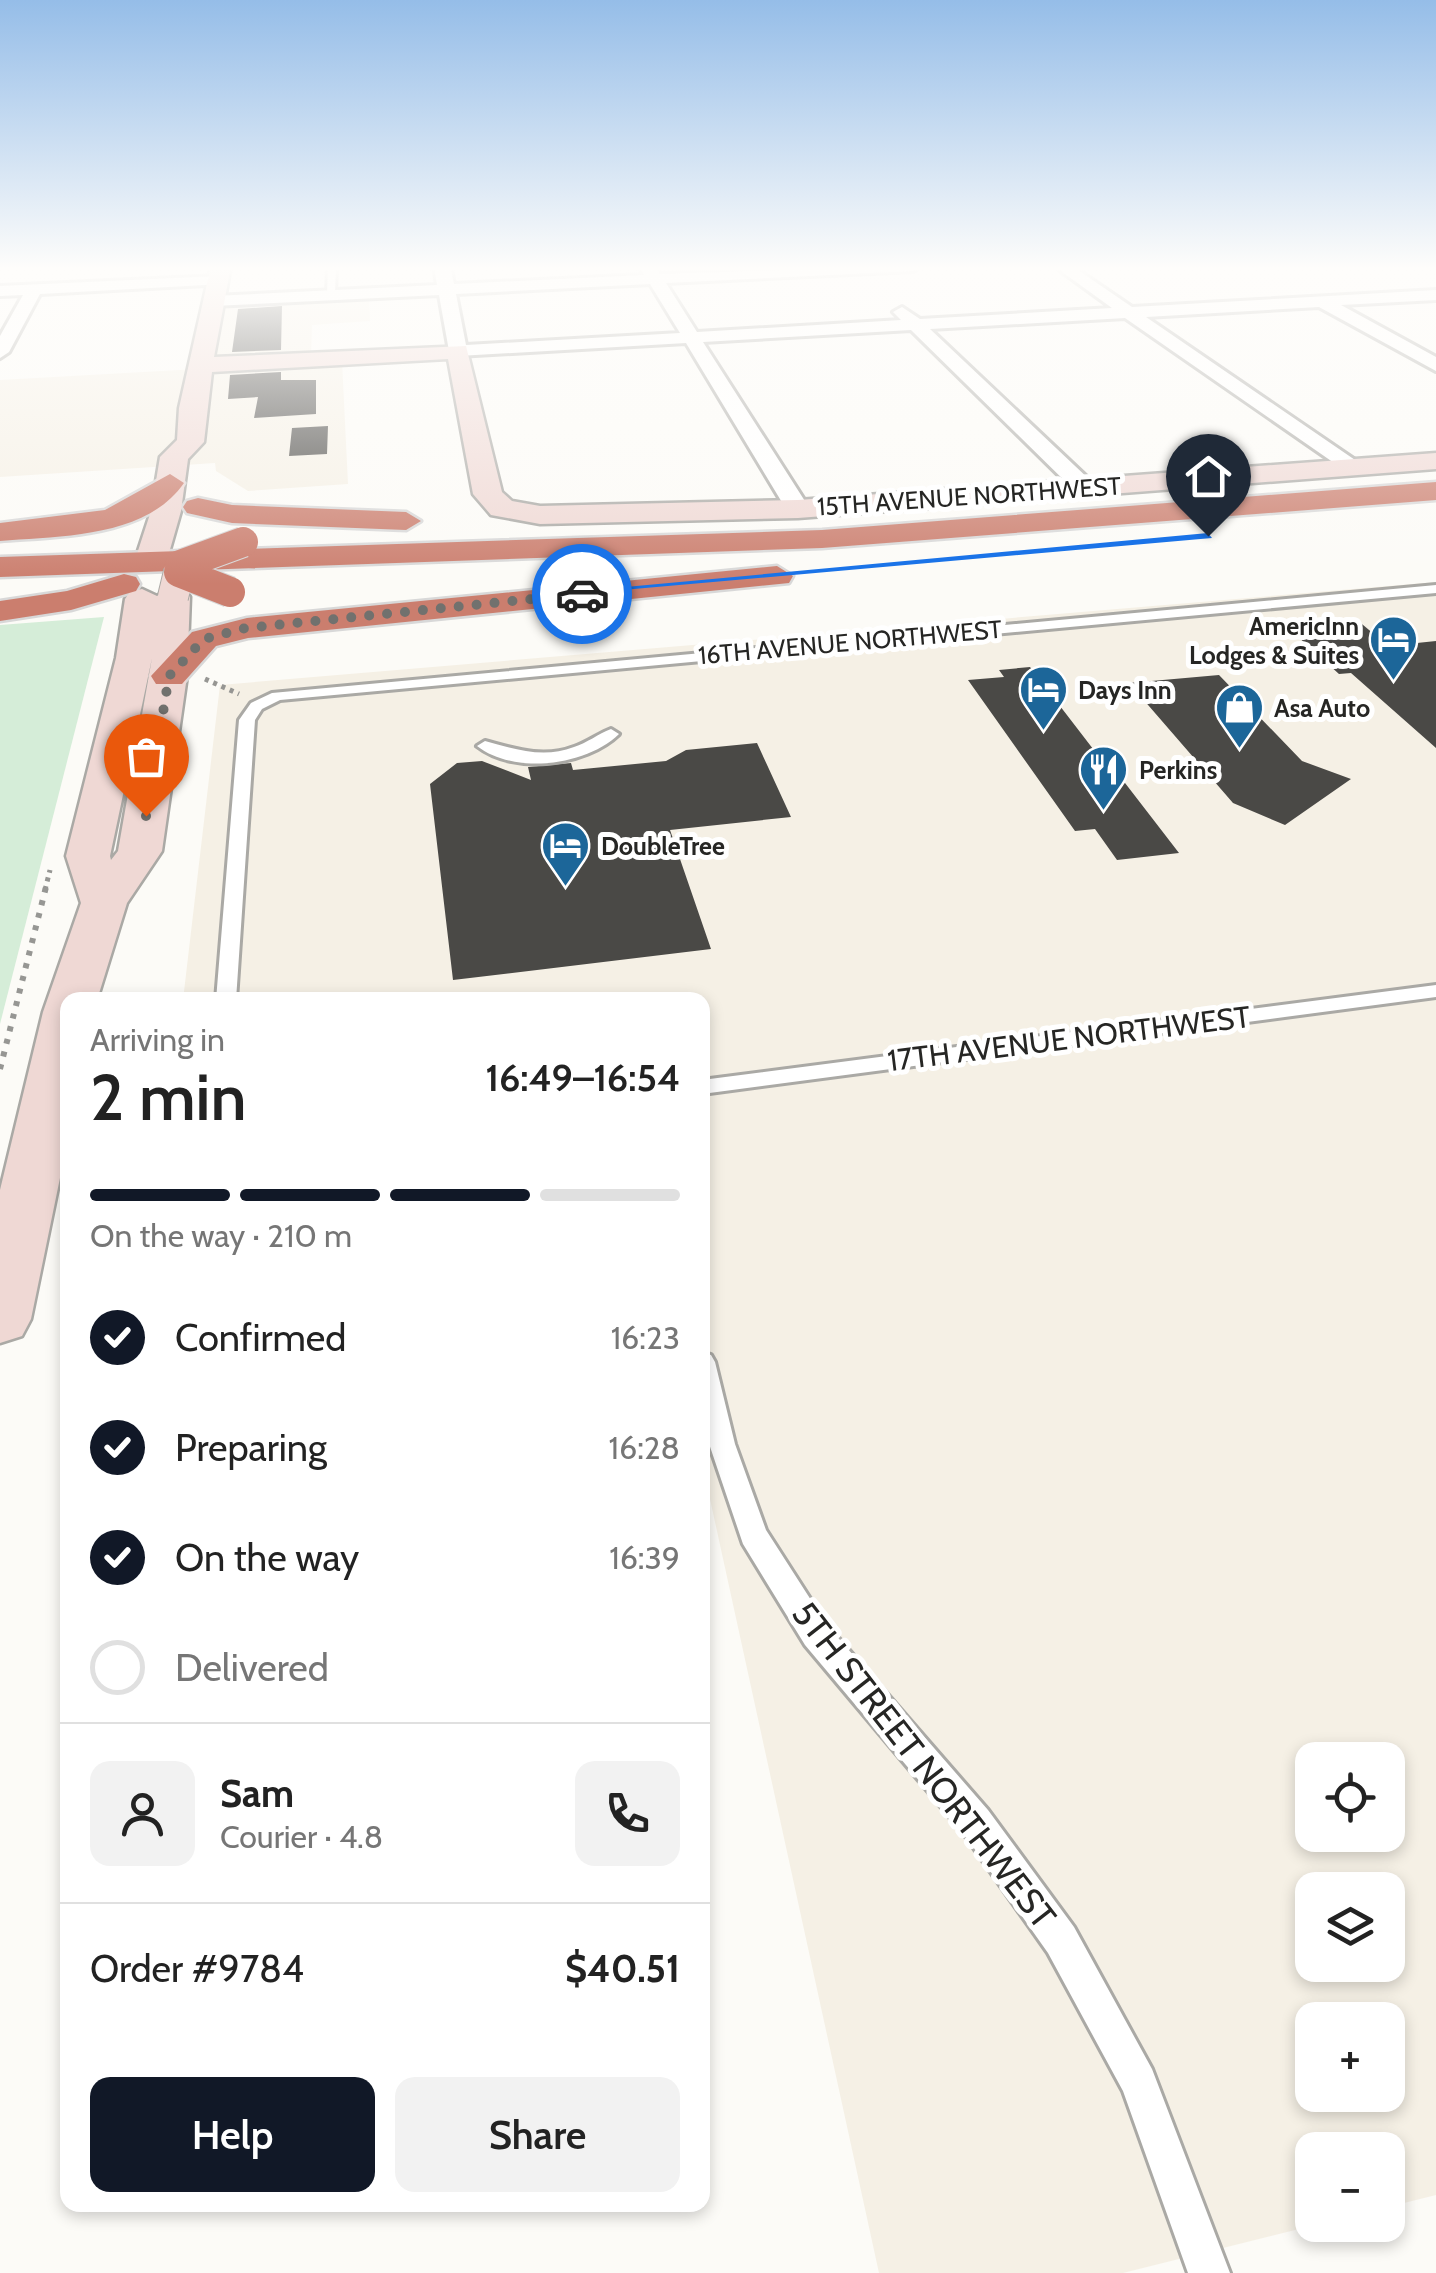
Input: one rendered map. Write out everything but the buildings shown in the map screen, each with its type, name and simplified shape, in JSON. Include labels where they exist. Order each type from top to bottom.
[{"type":"highway","points":[[0,534],[132,511],[156,500],[170,484]]},
{"type":"highway","points":[[0,567],[754,542],[1436,491]]},
{"type":"highway","points":[[0,613],[170,558],[331,526],[627,526],[1233,508]]},
{"type":"highway","points":[[0,613],[80,598],[170,558],[232,514],[470,524]]},
{"type":"highway","points":[[880,567],[1436,519]]},
{"type":"highway","points":[[0,534],[106,545],[170,558],[230,592],[309,606],[474,604]]},
{"type":"highway","points":[[0,582],[753,560],[1208,536]]},
{"type":"highway","points":[[169,676],[204,639],[224,632],[802,574]]},
{"type":"street","points":[[75,992],[104,903],[140,851],[169,676],[170,484],[174,458],[190,442],[199,372]]},
{"type":"street","name":"15TH AVENUE NORTHWEST","points":[[462,372],[488,494],[502,509],[588,516],[798,509],[1436,461]]},
{"type":"street","points":[[713,372],[798,509]]},
{"type":"street","points":[[964,372],[1084,488]]},
{"type":"street","points":[[1213,372],[1350,468]]},
{"type":"street","points":[[104,903],[88,856],[134,658],[203,457],[190,442]]},
{"type":"street","points":[[0,1319],[40,1171],[60,1057]]},
{"type":"lane","name":"16TH AVENUE NORTHWEST","points":[[227,992],[247,720],[265,701],[334,688],[1436,589]]},
{"type":"lane","points":[[486,746],[530,760],[582,753],[611,734]]},
{"type":"lane","name":"17TH AVENUE NORTHWEST","points":[[710,1085],[1436,991]]},
{"type":"lane","name":"5TH STREET NORTHWEST","points":[[710,1397],[721,1444],[753,1535],[816,1636],[976,1822],[1061,1940],[1140,2082],[1209,2273]]},
{"type":"path","points":[[0,1069],[53,859]]},
{"type":"shaded area","points":[[143,372],[343,372],[348,484],[248,491],[216,471],[215,463],[0,477],[0,380]]},
{"type":"shaded area","points":[[1436,582],[1436,2195],[1405,2203],[1405,2132],[1295,2132],[1295,2230],[1123,2273],[879,2273],[710,1499],[710,992],[184,992],[220,685]]},
{"type":"green space","points":[[104,617],[0,1024],[0,625]]},
{"type":"way so far","points":[[146,816],[169,676],[204,639],[246,628],[582,594]]},
{"type":"place","name":"AmericInn Lodges & Suites","points":[[1394,682]]},
{"type":"place","name":"Days Inn","points":[[1043,732]]},
{"type":"place","name":"Asa Auto","points":[[1239,750]]},
{"type":"place","name":"Perkins","points":[[1104,812]]},
{"type":"place","name":"DoubleTree","points":[[566,888]]},
{"type":"route","points":[[582,594],[1208,536]]}]
